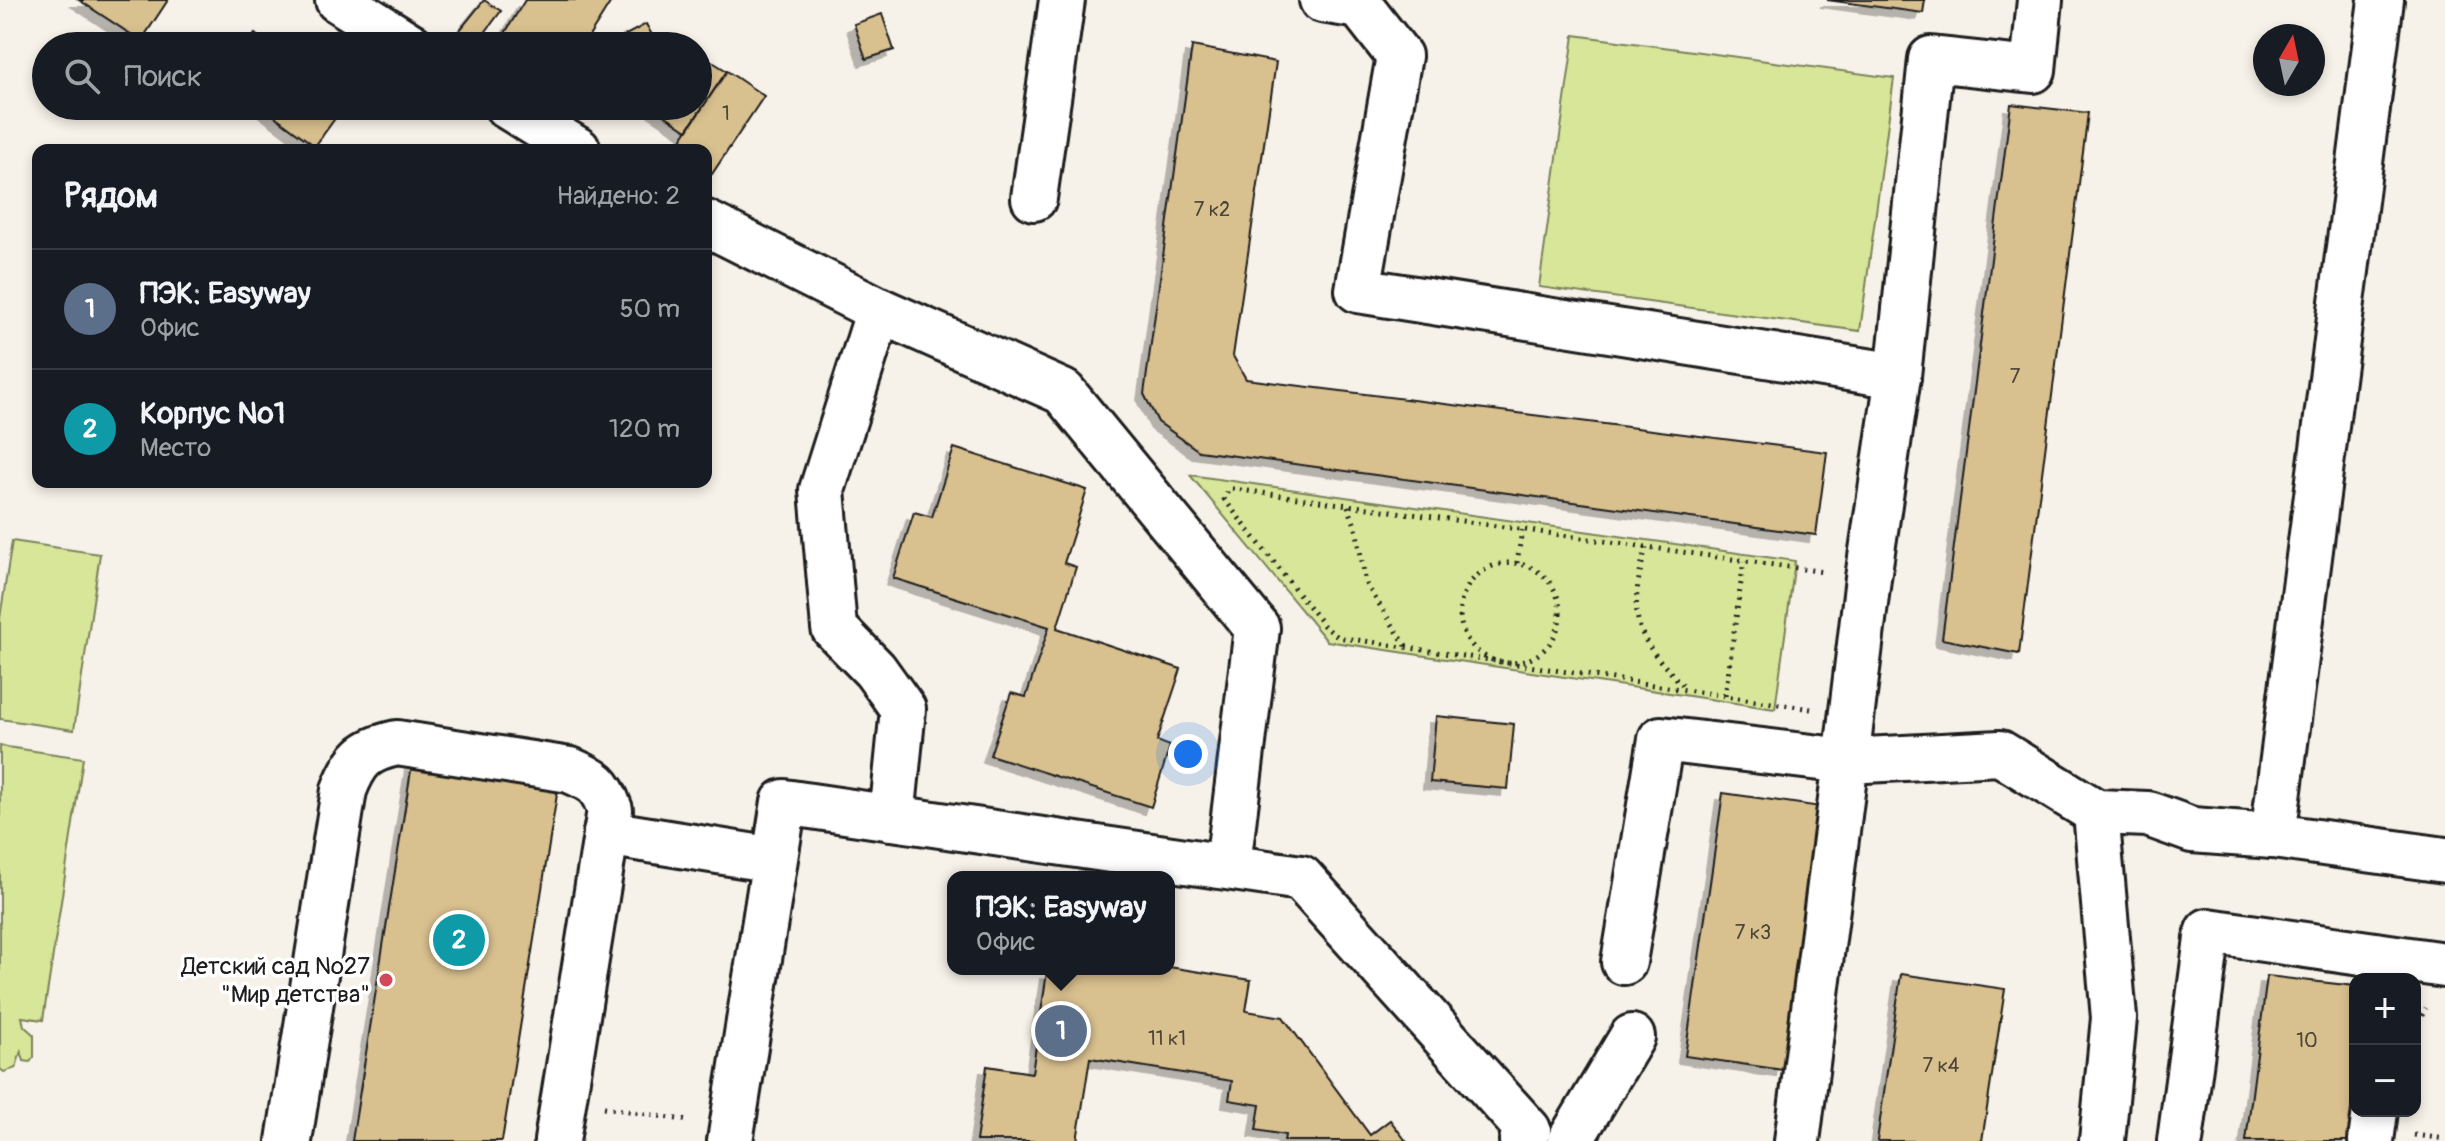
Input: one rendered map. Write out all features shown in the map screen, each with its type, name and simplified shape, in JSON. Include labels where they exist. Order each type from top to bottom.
[{"type":"street","points":[[338,0],[389,32]]},
{"type":"street","points":[[1034,198],[1062,0]]},
{"type":"street","points":[[1322,0],[1360,6],[1399,56],[1358,290],[1898,376]]},
{"type":"street","points":[[1797,1141],[1868,578],[1898,376],[1931,59],[2033,70],[2040,0]]},
{"type":"street","points":[[2273,836],[2381,0]]},
{"type":"street","points":[[530,120],[568,144]]},
{"type":"street","points":[[712,226],[879,310],[1063,392],[1257,628],[1228,865]]},
{"type":"street","points":[[879,310],[822,490],[834,628],[875,670],[903,709],[892,818]]},
{"type":"street","points":[[1624,962],[1661,739],[1846,761],[2000,753],[2096,812],[2148,814],[2192,830],[2273,836],[2445,860]]},
{"type":"street","points":[[289,1141],[344,790],[352,769],[361,758],[376,748],[397,743],[570,770],[593,780],[604,792],[610,810],[561,1121]]},
{"type":"street","points":[[730,1141],[784,802],[1301,878],[1528,1130],[1522,1141]]},
{"type":"street","points":[[2096,812],[2114,1018],[2102,1141]]},
{"type":"street","points":[[606,833],[774,860]]},
{"type":"street","points":[[2180,1141],[2208,931],[2394,968],[2439,984]]},
{"type":"street","points":[[1570,1141],[1632,1037]]},
{"type":"path","points":[[1851,715],[1343,638],[1330,631],[1224,499],[1224,495],[1229,489],[1234,489],[1868,578]]},
{"type":"path","points":[[1348,505],[1356,528],[1366,584],[1407,647]]},
{"type":"path","points":[[1517,563],[1522,530]]},
{"type":"path","points":[[1646,547],[1636,590],[1638,623],[1653,654],[1688,690]]},
{"type":"path","points":[[1725,696],[1744,561]]},
{"type":"path","points":[[1517,563],[1534,569],[1557,596],[1560,613],[1557,631],[1547,646],[1533,657],[1516,662],[1498,662],[1470,644],[1462,628],[1460,612],[1463,595],[1472,580],[1484,570],[1500,564],[1517,563]]},
{"type":"path","points":[[2421,1017],[2439,984]]},
{"type":"path","points":[[561,1121],[682,1120]]},
{"type":"path","points":[[2384,1128],[2445,1139]]},
{"type":"green space","points":[[1574,35],[1894,78],[1860,331],[1539,287]]},
{"type":"green space","points":[[1190,475],[1795,561],[1775,709],[1327,641]]},
{"type":"green space","points":[[12,541],[100,554],[74,730],[0,719],[0,618]]},
{"type":"green space","points":[[0,746],[83,758],[43,1020],[22,1017],[24,1026],[34,1035],[34,1057],[30,1062],[24,1061],[21,1051],[16,1068],[4,1072],[0,1069]]},
{"type":"building","points":[[79,0],[168,0],[147,32],[127,32]]},
{"type":"building","points":[[484,0],[501,11],[485,32],[458,32]]},
{"type":"building","points":[[525,0],[612,0],[592,32],[506,32]]},
{"type":"building","points":[[1827,0],[1925,0],[1923,13]]},
{"type":"building","points":[[882,14],[894,50],[866,59],[854,24]]},
{"type":"building","points":[[646,24],[650,32],[631,32]]},
{"type":"building","points":[[1192,46],[1276,62],[1233,356],[1246,379],[1827,452],[1816,535],[1199,451],[1158,422],[1144,394]]},
{"type":"building","points":[[712,62],[727,71],[712,93]]},
{"type":"building","points":[[727,71],[764,96],[712,174],[712,144],[678,144],[694,120],[712,120],[712,94]]},
{"type":"building","points":[[2011,104],[2088,113],[2019,654],[1942,639]]},
{"type":"building","points":[[280,120],[334,120],[316,144]]},
{"type":"building","points":[[672,120],[694,120],[687,130]]},
{"type":"building","points":[[954,448],[1087,490],[1064,563],[1076,567],[1057,628],[1181,669],[1157,741],[1170,746],[1151,807],[990,755],[1011,693],[1026,697],[1049,627],[893,578],[914,512],[932,517]]},
{"type":"building","points":[[1436,716],[1514,724],[1508,789],[1430,782]]},
{"type":"building","points":[[412,764],[558,788],[502,1141],[352,1141]]},
{"type":"building","points":[[1723,793],[1821,807],[1783,1070],[1685,1056]]},
{"type":"building","points":[[1175,968],[1251,980],[1246,1011],[1283,1017],[1370,1135],[1390,1120],[1406,1141],[1284,1141],[1285,1135],[1256,1130],[1260,1105],[1229,1100],[1232,1081],[1090,1058],[1077,1141],[976,1141],[987,1066],[1032,1073],[1047,975],[1175,975]]},
{"type":"building","points":[[1901,974],[2005,989],[1982,1141],[1877,1141]]},
{"type":"building","points":[[2267,976],[2349,985],[2349,1117],[2352,1117],[2349,1141],[2246,1141]]},
{"type":"place","name":"Корпус №1","points":[[459,940]]},
{"type":"place","name":"Детский сад №27 \"Мир детства\"","points":[[386,980]]},
{"type":"place","name":"ПЭК: Easyway","points":[[1061,1031]]}]
